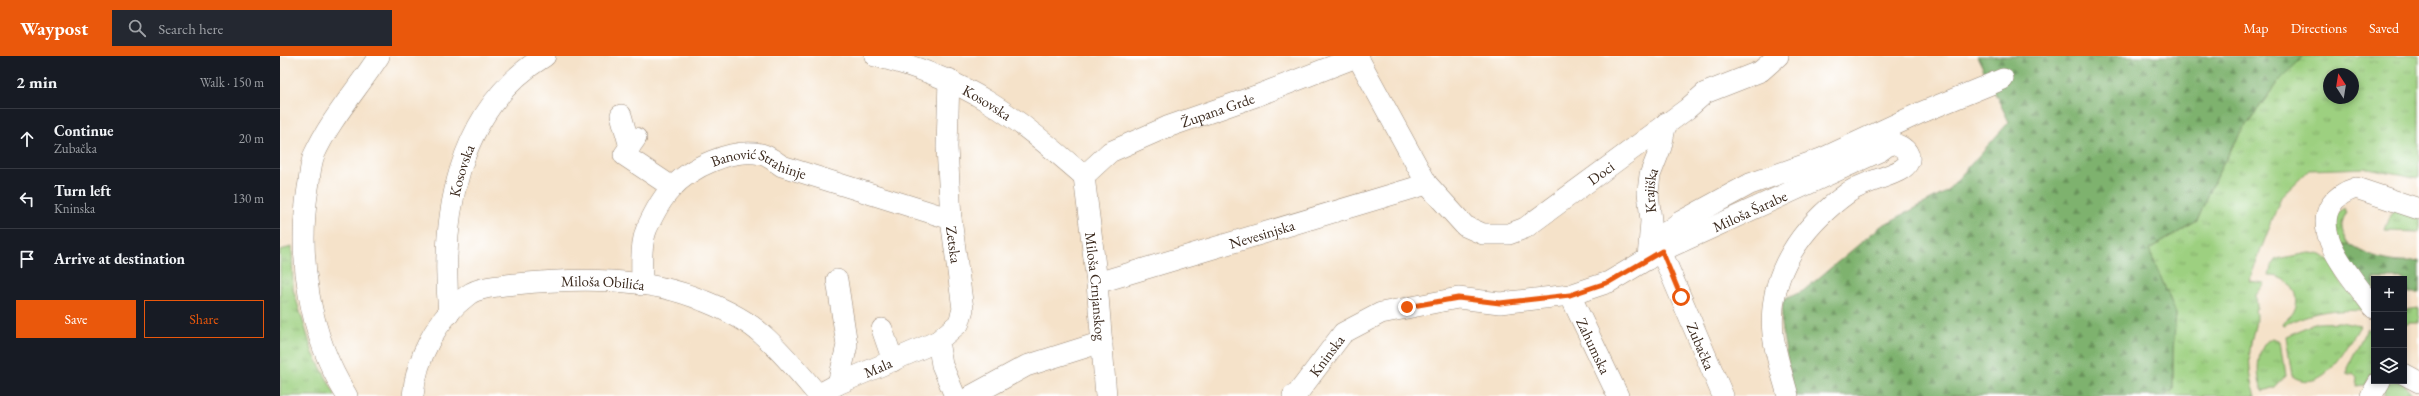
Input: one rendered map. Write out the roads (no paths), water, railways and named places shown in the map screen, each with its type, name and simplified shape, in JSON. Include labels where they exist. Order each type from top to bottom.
[{"type":"street","points":[[347,396],[323,347],[309,297],[304,254],[304,213],[313,157],[328,126],[379,56]]},
{"type":"street","name":"Kosovska","points":[[449,314],[445,276],[447,230],[457,179],[467,147],[478,123],[499,94],[515,79],[545,56]]},
{"type":"street","name":"Kosovska","points":[[876,56],[908,64],[949,79],[983,96],[1020,122],[1084,176]]},
{"type":"street","name":"Župana Grde","points":[[1084,176],[1110,152],[1167,127],[1256,96],[1358,56]]},
{"type":"street","name":"Doci","points":[[1358,56],[1427,184],[1465,226],[1483,234],[1509,234],[1525,228],[1705,93],[1761,71],[1777,56]]},
{"type":"street","name":"Zetska","points":[[938,341],[959,324],[963,309],[951,219],[947,146],[949,79]]},
{"type":"street","name":"Miloša Šarabe","points":[[1655,255],[1663,238],[1680,222],[1750,184],[1821,159],[1914,115],[2003,79]]},
{"type":"street","points":[[621,115],[633,142],[624,155],[672,187]]},
{"type":"street","name":"Krajiška","points":[[1655,255],[1648,192],[1650,175],[1661,147],[1666,123]]},
{"type":"street","name":"Miloša Šarabe","points":[[1655,255],[1880,151],[1891,143],[1902,144],[1907,150],[1908,157],[1906,164],[1901,169],[1874,179],[1850,192],[1805,232],[1789,254],[1778,278],[1773,304],[1773,335],[1788,396]]},
{"type":"street","name":"Banović Strahinje","points":[[642,285],[642,247],[647,228],[672,187],[709,161],[741,153],[760,154],[782,166],[951,219]]},
{"type":"street","name":"Miloša Crnjanskog","points":[[1084,176],[1097,283],[1106,396]]},
{"type":"street","name":"Nevesinjska","points":[[1097,283],[1427,184]]},
{"type":"street","points":[[2371,304],[2330,244],[2325,222],[2329,207],[2339,196],[2356,188],[2419,209]]},
{"type":"street","name":"Kninska","points":[[1297,395],[1343,333],[1381,313],[1458,298],[1500,303],[1570,295],[1609,282],[1655,255]]},
{"type":"street","name":"Zubačka","points":[[1655,255],[1723,396]]},
{"type":"street","points":[[837,280],[846,345],[838,384]]},
{"type":"street","name":"Miloša Obilića","points":[[413,396],[414,380],[424,350],[449,314],[469,294],[495,286],[546,281],[642,285],[674,291],[703,300],[729,313],[763,335],[819,395]]},
{"type":"street","name":"Zahumska","points":[[1570,295],[1618,396]]},
{"type":"street","points":[[882,329],[893,361]]},
{"type":"street","points":[[938,341],[942,365],[955,396]]},
{"type":"street","name":"Mala","points":[[819,395],[838,384],[938,341]]},
{"type":"street","points":[[971,396],[1026,366],[1102,342]]}]
